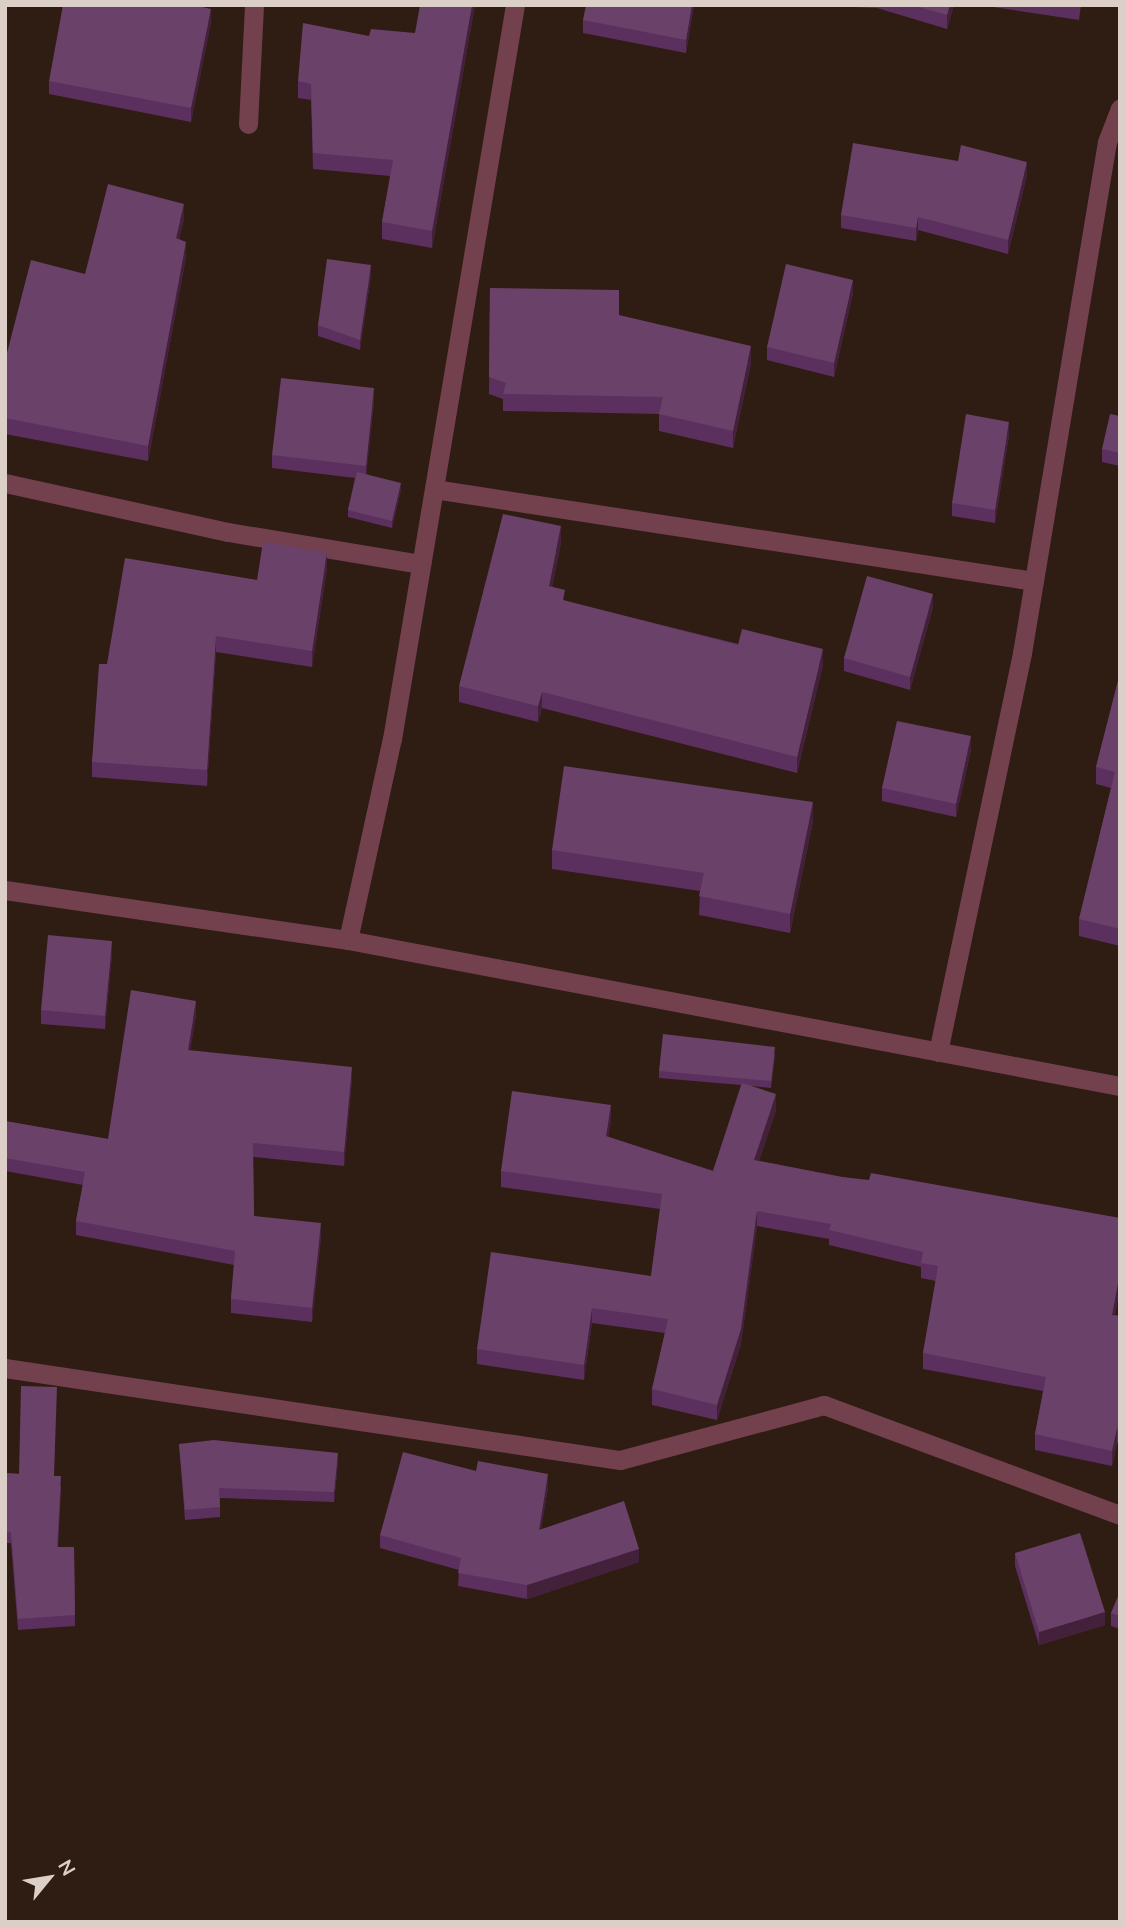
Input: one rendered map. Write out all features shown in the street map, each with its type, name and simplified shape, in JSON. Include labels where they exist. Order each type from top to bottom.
[{"type":"street","points":[[248,124],[254,5]]},
{"type":"street","points":[[348,940],[421,564],[515,5]]},
{"type":"street","points":[[938,1052],[1034,581],[1107,142],[1120,108]]},
{"type":"street","points":[[5,483],[228,532],[421,564]]},
{"type":"street","points":[[434,489],[1034,581]]},
{"type":"street","points":[[5,890],[348,940],[1120,1086]]},
{"type":"street","points":[[5,1368],[620,1460],[824,1405],[1120,1515]]},
{"type":"building","points":[[63,5],[194,5],[211,9],[191,108],[49,81]]},
{"type":"building","points":[[420,5],[472,5],[432,231],[382,222],[393,160],[313,153],[311,84],[298,81],[303,23],[369,36],[371,29],[415,33]]},
{"type":"building","points":[[586,5],[692,5],[686,40],[583,20]]},
{"type":"building","points":[[912,5],[950,5],[947,15]]},
{"type":"building","points":[[853,143],[958,161],[961,145],[1027,162],[1008,240],[918,217],[916,228],[841,215]]},
{"type":"building","points":[[108,184],[184,204],[176,238],[186,242],[148,446],[5,418],[5,352],[7,353],[31,260],[85,274]]},
{"type":"building","points":[[327,259],[371,265],[360,340],[318,325]]},
{"type":"building","points":[[786,264],[853,280],[834,363],[767,347]]},
{"type":"building","points":[[490,288],[619,290],[619,315],[751,346],[733,431],[659,414],[663,397],[503,394],[506,383],[489,377]]},
{"type":"building","points":[[281,378],[374,388],[366,466],[272,455]]},
{"type":"building","points":[[966,414],[1009,422],[995,510],[952,503]]},
{"type":"building","points":[[1110,414],[1120,416],[1120,453],[1102,449]]},
{"type":"building","points":[[357,472],[401,483],[392,521],[348,510]]},
{"type":"building","points":[[503,514],[561,526],[549,586],[565,590],[563,600],[738,645],[742,629],[823,649],[797,757],[542,692],[538,706],[459,686]]},
{"type":"building","points":[[263,542],[327,552],[312,651],[216,636],[207,770],[92,762],[99,664],[107,664],[125,558],[257,580]]},
{"type":"building","points":[[867,576],[933,594],[910,677],[844,658]]},
{"type":"building","points":[[1120,673],[1120,929],[1079,919],[1115,772],[1096,767]]},
{"type":"building","points":[[897,721],[971,736],[956,804],[882,788]]},
{"type":"building","points":[[564,766],[813,802],[790,914],[699,896],[704,873],[552,850]]},
{"type":"building","points":[[48,935],[112,941],[105,1016],[41,1010]]},
{"type":"building","points":[[131,990],[196,1001],[188,1050],[352,1067],[344,1152],[253,1143],[254,1216],[321,1223],[312,1308],[231,1299],[235,1251],[76,1221],[85,1172],[5,1158],[5,1121],[108,1139]]},
{"type":"building","points":[[663,1034],[775,1047],[771,1081],[659,1071]]},
{"type":"building","points":[[742,1083],[776,1094],[754,1160],[869,1180],[871,1173],[1120,1218],[1120,1272],[1112,1315],[1120,1316],[1120,1428],[1117,1428],[1112,1451],[1035,1434],[1046,1377],[923,1353],[938,1266],[921,1263],[923,1252],[829,1230],[831,1224],[757,1211],[741,1329],[717,1405],[652,1389],[668,1319],[592,1308],[584,1365],[477,1349],[491,1252],[651,1276],[662,1194],[501,1171],[512,1091],[611,1105],[606,1136],[713,1171]]},
{"type":"building","points":[[21,1386],[57,1387],[54,1476],[61,1476],[57,1547],[74,1547],[75,1615],[18,1619],[11,1532],[5,1532],[5,1473],[19,1474]]},
{"type":"building","points":[[214,1440],[338,1453],[334,1492],[219,1488],[220,1507],[185,1510],[179,1444]]},
{"type":"building","points":[[403,1452],[476,1471],[478,1461],[548,1474],[539,1530],[624,1501],[639,1549],[527,1585],[458,1573],[461,1558],[380,1535]]},
{"type":"building","points":[[1080,1533],[1105,1612],[1039,1632],[1015,1553]]},
{"type":"building","points":[[1120,1592],[1120,1616],[1111,1613]]}]
